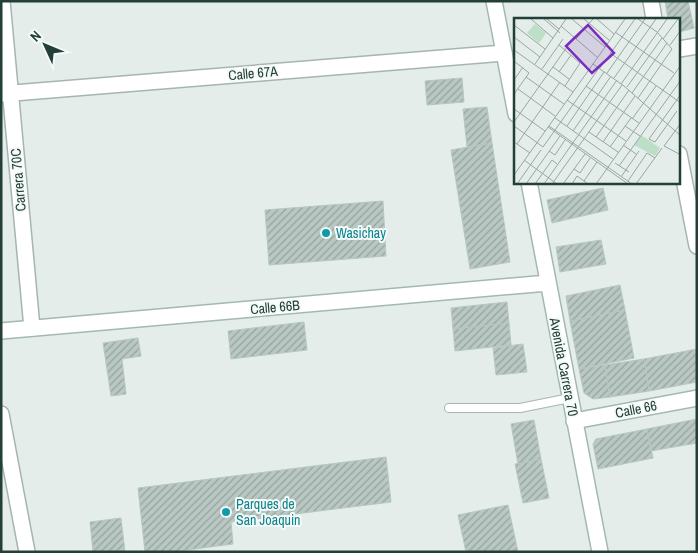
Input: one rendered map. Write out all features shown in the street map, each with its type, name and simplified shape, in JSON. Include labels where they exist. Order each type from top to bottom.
[{"type":"street","name":"Carrera 70C","points":[[2,1],[6,93],[32,328]]},
{"type":"street","points":[[494,1],[504,53],[513,85]]},
{"type":"street","points":[[652,1],[654,18]]},
{"type":"street","points":[[680,49],[697,46]]},
{"type":"street","name":"Calle 67A","points":[[6,93],[504,53]]},
{"type":"street","points":[[680,159],[697,246]]},
{"type":"street","name":"Avenida Carrera 70","points":[[528,184],[600,552]]},
{"type":"street","name":"Calle 66B","points":[[1,331],[548,283]]},
{"type":"street","name":"Calle 66","points":[[574,421],[697,398]]},
{"type":"street","points":[[1,414],[27,552]]},
{"type":"lane","points":[[449,408],[520,408],[570,398]]},
{"type":"building","points":[[665,1],[688,1],[694,28],[680,32],[680,18],[668,18]]},
{"type":"building","points":[[462,78],[464,102],[427,105],[425,81]]},
{"type":"building","points":[[487,107],[492,143],[467,147],[463,109]]},
{"type":"building","points":[[492,143],[510,262],[470,269],[451,150]]},
{"type":"building","points":[[603,188],[608,210],[552,223],[547,200]]},
{"type":"building","name":"Wasichay","points":[[383,201],[386,256],[269,265],[265,210]]},
{"type":"building","points":[[601,240],[606,264],[560,272],[556,247]]},
{"type":"building","points":[[620,285],[625,310],[570,321],[566,296]]},
{"type":"building","points":[[507,302],[509,323],[453,329],[451,308]]},
{"type":"building","points":[[625,310],[634,358],[579,369],[570,321]]},
{"type":"building","points":[[304,322],[307,350],[231,359],[228,331]]},
{"type":"building","points":[[509,323],[511,345],[455,351],[453,329]]},
{"type":"building","points":[[138,338],[141,356],[122,359],[126,394],[111,396],[103,343]]},
{"type":"building","points":[[523,344],[527,372],[496,375],[493,348]]},
{"type":"building","points":[[697,349],[697,382],[649,391],[644,359]]},
{"type":"building","points":[[644,359],[649,391],[610,397],[605,365]]},
{"type":"building","points":[[605,365],[610,397],[593,399],[584,393],[579,369]]},
{"type":"building","points":[[697,419],[697,443],[651,451],[647,429]]},
{"type":"building","points":[[534,420],[541,459],[518,464],[511,424]]},
{"type":"building","points":[[647,429],[653,458],[598,469],[593,444],[596,439]]},
{"type":"building","name":"Parques de San Joaquin","points":[[386,457],[391,502],[231,522],[233,544],[172,552],[145,552],[138,488]]},
{"type":"building","points":[[541,459],[549,498],[523,503],[515,464]]},
{"type":"building","points":[[508,505],[518,552],[466,552],[458,515]]},
{"type":"building","points":[[121,518],[125,552],[93,552],[90,522]]},
{"type":"place","name":"Wasichay","points":[[326,233]]},
{"type":"place","name":"Parques de San Joaquin","points":[[226,512]]}]
